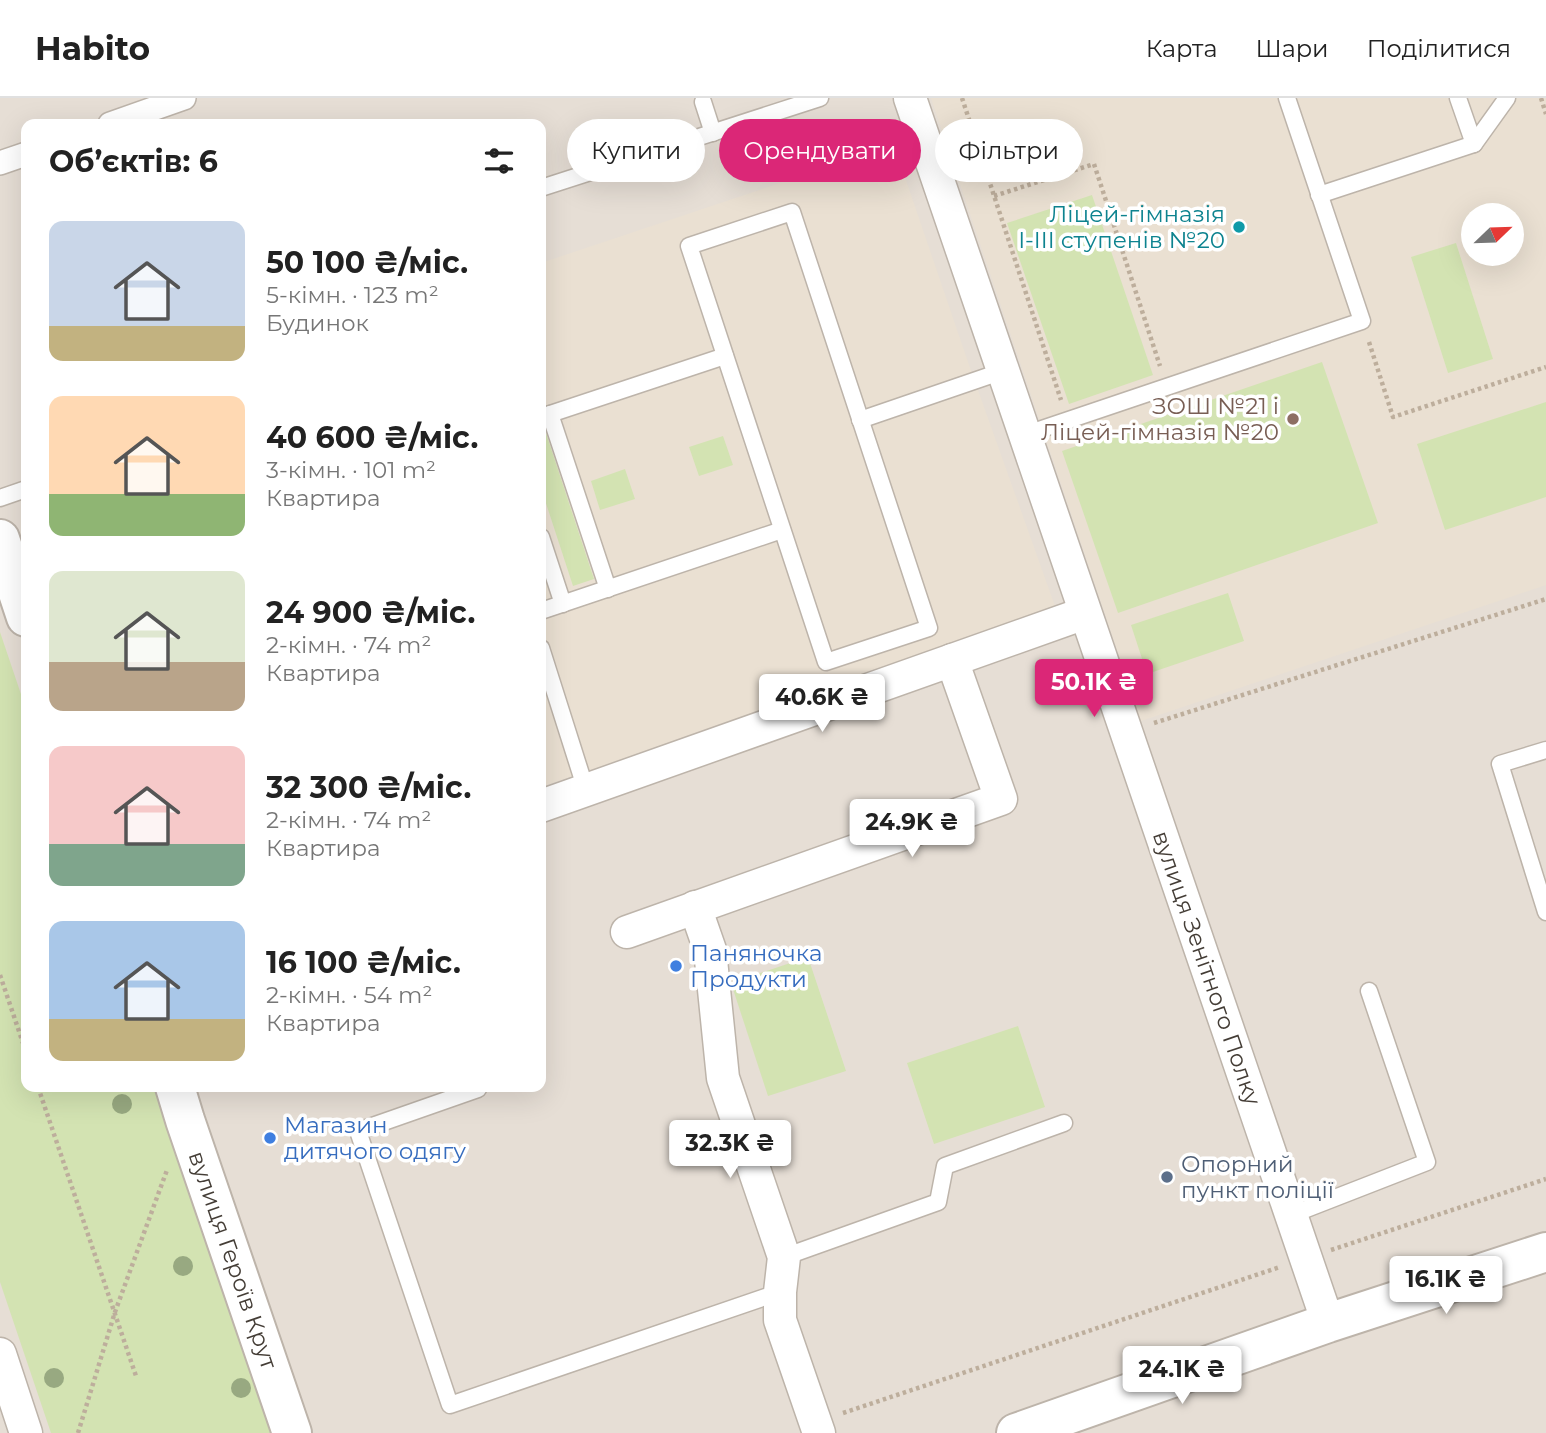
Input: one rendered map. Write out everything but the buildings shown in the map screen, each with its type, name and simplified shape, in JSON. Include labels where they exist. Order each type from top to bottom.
[{"type":"street","points":[[124,119],[184,98]]},
{"type":"street","name":"вулиця Зенітного Полку","points":[[910,98],[1328,1323]]},
{"type":"street","points":[[0,163],[21,156]]},
{"type":"street","points":[[0,539],[21,602]]},
{"type":"street","points":[[546,805],[1085,613]]},
{"type":"street","points":[[627,932],[1001,799],[952,660]]},
{"type":"street","points":[[695,907],[710,950],[723,1078],[784,1257],[779,1292],[780,1320],[817,1427]]},
{"type":"street","name":"вулиця Героїв Крут","points":[[180,1103],[292,1433]]},
{"type":"street","points":[[1016,1433],[1328,1323],[1546,1252]]},
{"type":"street","points":[[0,1354],[26,1433]]},
{"type":"lane","points":[[546,186],[820,98]]},
{"type":"lane","points":[[1024,435],[1362,321],[1287,98]]},
{"type":"lane","points":[[1458,98],[1474,144]]},
{"type":"lane","points":[[1319,195],[1474,144],[1507,98]]},
{"type":"lane","points":[[703,102],[713,133]]},
{"type":"lane","points":[[792,212],[929,628],[826,662],[725,356],[689,246],[792,212]]},
{"type":"lane","points":[[546,416],[725,356]]},
{"type":"lane","points":[[860,420],[1003,371]]},
{"type":"lane","points":[[546,419],[608,589]]},
{"type":"lane","points":[[0,498],[21,491]]},
{"type":"lane","points":[[546,609],[782,530]]},
{"type":"lane","points":[[546,552],[563,604]]},
{"type":"lane","points":[[546,664],[586,790]]},
{"type":"lane","points":[[1546,750],[1500,764],[1546,912]]},
{"type":"lane","points":[[1291,1214],[1427,1162],[1369,991]]},
{"type":"lane","points":[[469,1092],[358,1131],[450,1405],[779,1292]]},
{"type":"lane","points":[[784,1257],[938,1202],[944,1166],[1064,1123]]},
{"type":"path","points":[[962,98],[1068,420]]},
{"type":"path","points":[[1541,98],[1546,114]]},
{"type":"path","points":[[994,196],[1094,164],[1167,387]]},
{"type":"path","points":[[1362,321],[1393,417],[1546,367]]},
{"type":"path","points":[[1126,732],[1546,599]]},
{"type":"path","points":[[0,975],[21,1037]]},
{"type":"path","points":[[40,1092],[136,1376]]},
{"type":"path","points":[[78,1433],[180,1103]]},
{"type":"path","points":[[817,1427],[1546,1179]]},
{"type":"shaded area","points":[[0,98],[1546,98],[1546,1433],[0,1433]]},
{"type":"shaded area","name":"ЗОШ №21 і Ліцей-гімназія №20","points":[[931,98],[1546,98],[1546,585],[1141,721],[959,182],[1083,182],[1083,119],[938,119]]},
{"type":"shaded area","points":[[783,182],[907,182],[1056,609],[546,785],[546,261]]},
{"type":"green space","points":[[1092,195],[1153,375],[1069,404],[1007,223]]},
{"type":"green space","points":[[1456,243],[1461,266],[1463,266],[1493,359],[1448,373],[1411,257]]},
{"type":"green space","points":[[1322,362],[1378,523],[1118,613],[1062,451]]},
{"type":"green space","points":[[1546,402],[1546,497],[1445,530],[1417,444]]},
{"type":"green space","points":[[546,433],[594,579],[573,586],[546,503]]},
{"type":"green space","points":[[723,436],[733,465],[699,476],[689,447]]},
{"type":"green space","points":[[625,469],[635,499],[600,510],[591,481]]},
{"type":"green space","points":[[1228,593],[1244,641],[1147,674],[1131,625]]},
{"type":"green space","points":[[0,632],[21,694],[21,1092],[157,1092],[274,1433],[51,1433],[0,1282]]},
{"type":"green space","points":[[808,957],[846,1071],[768,1096],[731,983]]},
{"type":"green space","points":[[1018,1026],[1045,1107],[934,1144],[907,1063]]},
{"type":"place","name":"Ліцей-гімназія I-III ступенів №20","points":[[1239,227]]},
{"type":"place","name":"ЗОШ №21 і Ліцей-гімназія №20","points":[[1293,419]]},
{"type":"place","name":"Паняночка Продукти","points":[[676,966]]},
{"type":"place","name":"Магазин дитячого одягу","points":[[270,1138]]},
{"type":"place","name":"Опорний пункт поліції","points":[[1167,1177]]}]
